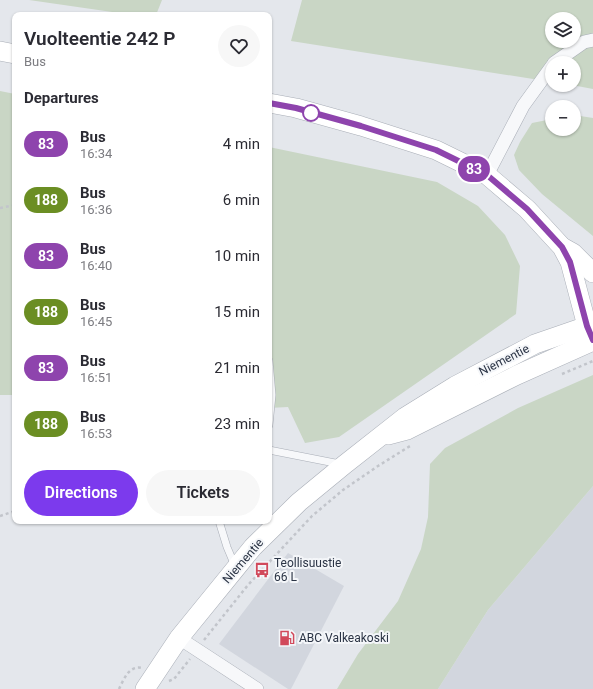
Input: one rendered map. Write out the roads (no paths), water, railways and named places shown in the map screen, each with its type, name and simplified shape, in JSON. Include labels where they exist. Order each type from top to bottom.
[{"type":"main road","points":[[0,51],[12,53]]},
{"type":"main road","points":[[272,104],[296,108],[361,126],[436,150],[487,175],[527,209],[562,247],[570,262],[592,333]]},
{"type":"main road","points":[[562,247],[573,253],[593,273]]},
{"type":"main road","name":"Niementie","points":[[145,689],[179,638],[253,547],[299,502],[344,464],[405,416],[495,364],[535,344],[592,333]]},
{"type":"street","points":[[564,56],[584,42],[593,40]]},
{"type":"street","points":[[487,175],[523,106],[545,76]]},
{"type":"street","points":[[179,638],[257,689]]},
{"type":"lane","points":[[272,451],[344,464]]},
{"type":"lane","points":[[220,524],[227,547],[236,567]]},
{"type":"place","name":"Teollisuustie 66 L","points":[[262,570]]},
{"type":"place","name":"ABC Valkeakoski","points":[[287,638]]}]
